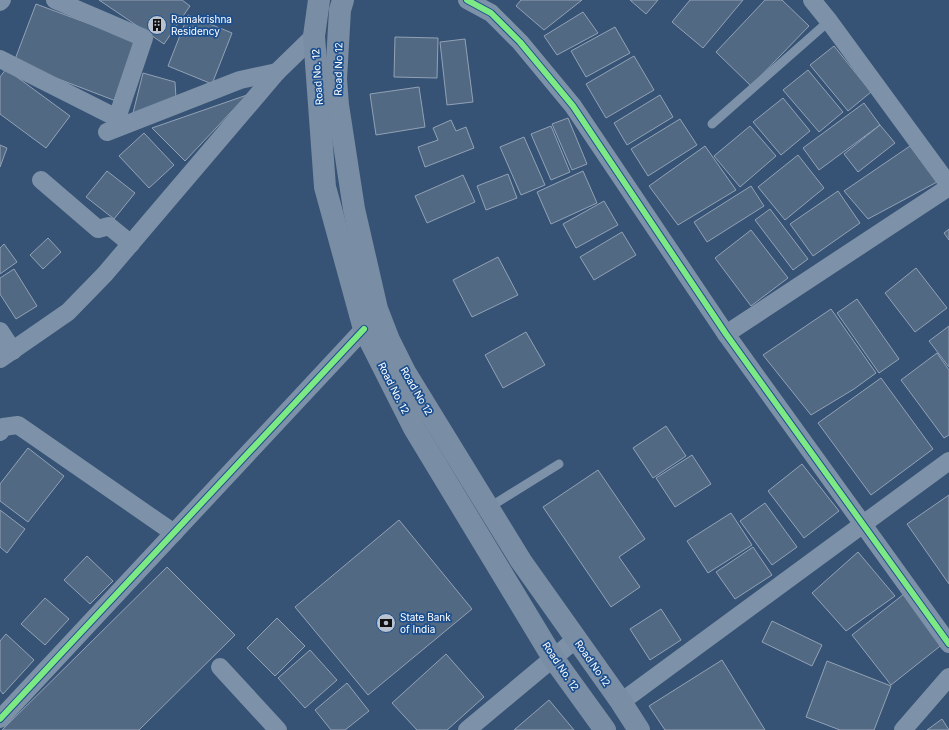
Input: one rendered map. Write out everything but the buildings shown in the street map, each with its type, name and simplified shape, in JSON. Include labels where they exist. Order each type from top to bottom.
[{"type":"main road","name":"Road No. 12","points":[[319,0],[314,36],[325,187],[364,329],[414,428],[553,658],[605,730]]},
{"type":"main road","name":"Road No 12","points":[[343,0],[340,10],[336,79],[338,105],[354,209],[377,309],[389,340],[405,372],[521,562],[621,702],[639,730]]},
{"type":"street","points":[[0,59],[117,118],[144,38],[55,0]]},
{"type":"street","points":[[467,0],[492,13],[520,42],[573,106],[726,334],[949,644]]},
{"type":"street","points":[[726,334],[949,186],[829,21],[812,0]]},
{"type":"street","points":[[0,331],[6,355],[68,312],[105,274],[277,72],[314,36]]},
{"type":"street","points":[[108,132],[240,80],[277,72]]},
{"type":"street","points":[[41,180],[98,229],[109,226],[131,244]]},
{"type":"street","points":[[0,719],[364,329]]},
{"type":"street","points":[[0,432],[3,427],[18,425],[174,533]]},
{"type":"street","points":[[621,702],[949,461]]},
{"type":"street","points":[[467,730],[576,639]]},
{"type":"street","points":[[220,667],[278,730]]},
{"type":"street","points":[[903,730],[949,677]]},
{"type":"lane","points":[[712,124],[829,21]]},
{"type":"lane","points":[[488,508],[559,464]]},
{"type":"cycle path","points":[[467,0],[491,13],[520,42],[573,106],[726,334],[949,644]]},
{"type":"cycle path","points":[[0,719],[364,329]]},
{"type":"place","name":"Ramakrishna Residency","points":[[157,25]]},
{"type":"place","name":"State Bank of India","points":[[386,623]]}]
